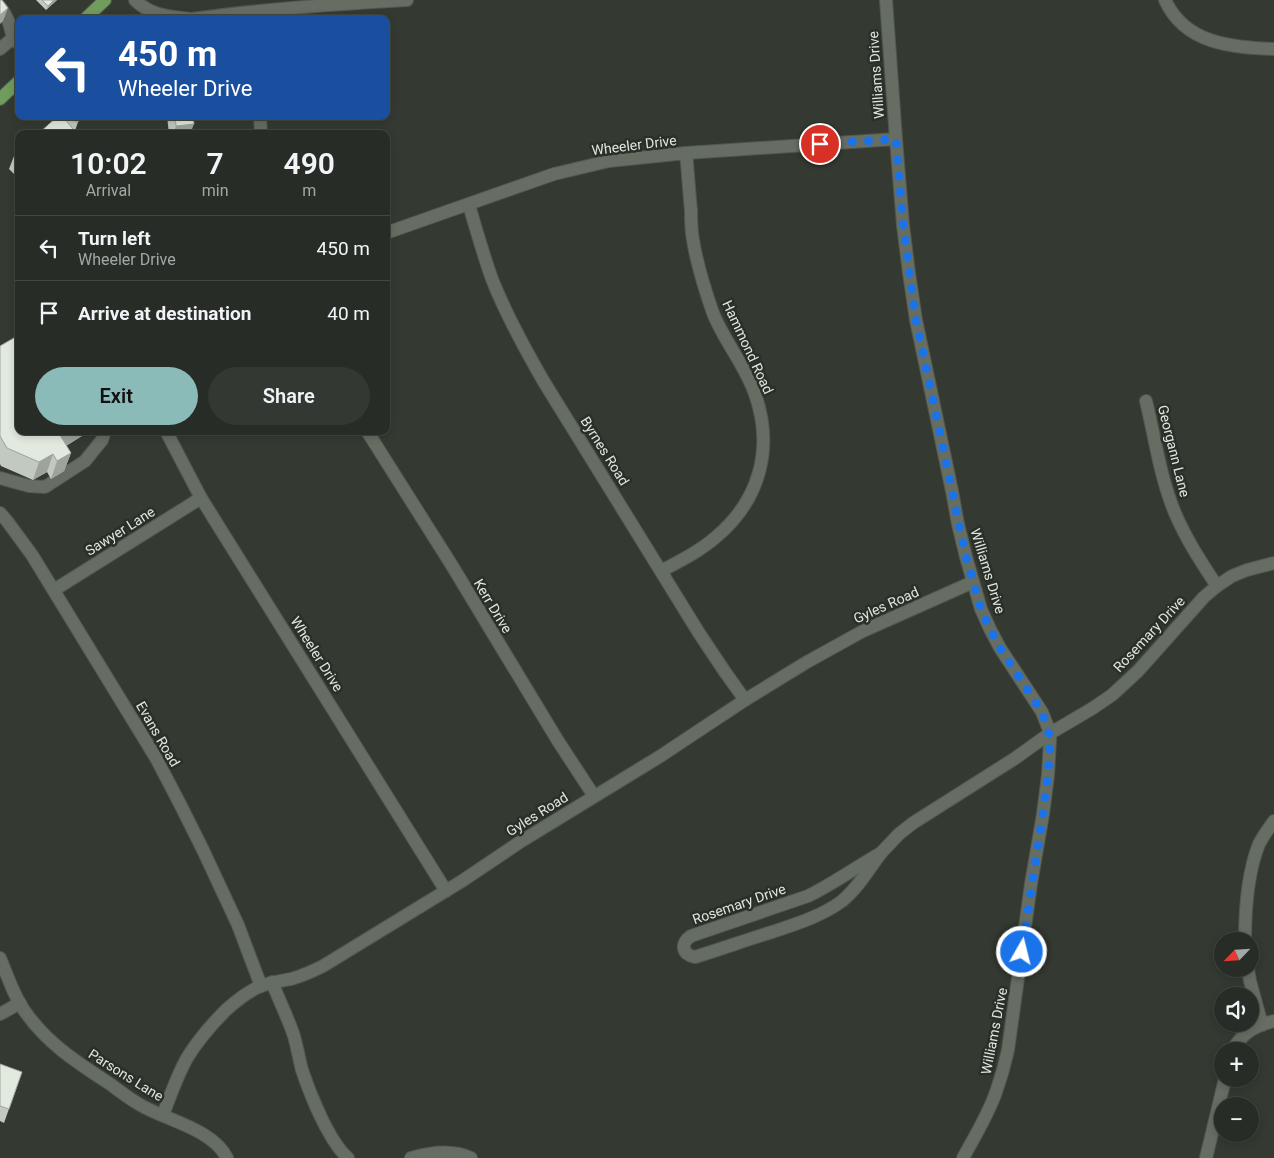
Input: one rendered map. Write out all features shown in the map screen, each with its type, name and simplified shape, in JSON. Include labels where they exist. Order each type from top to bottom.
[{"type":"main road","points":[[90,15],[105,0]]},
{"type":"main road","points":[[1,97],[15,85]]},
{"type":"street","points":[[135,0],[143,8],[163,15]]},
{"type":"street","points":[[251,15],[345,3],[407,0]]},
{"type":"street","name":"Williams Drive","points":[[886,0],[903,225],[916,320],[958,524],[981,609],[1000,648],[1042,712],[1050,740],[1043,814],[1008,1050],[994,1099],[963,1158]]},
{"type":"street","points":[[1165,0],[1182,24],[1202,38],[1235,45],[1274,49]]},
{"type":"street","points":[[0,7],[9,20],[15,38]]},
{"type":"street","points":[[0,49],[15,42]]},
{"type":"street","name":"Wheeler Drive","points":[[390,232],[554,174],[608,161],[686,153],[896,139]]},
{"type":"street","name":"Hammond Road","points":[[661,570],[702,548],[723,531],[741,511],[760,470],[764,439],[760,410],[749,378],[714,315],[698,265],[693,240],[686,153]]},
{"type":"street","name":"Byrnes Road","points":[[469,205],[492,280],[521,342],[699,633],[745,700]]},
{"type":"street","name":"Georgann Lane","points":[[1146,401],[1165,483],[1174,511],[1192,549],[1216,586]]},
{"type":"street","points":[[0,478],[29,486],[45,487],[85,462],[104,435]]},
{"type":"street","name":"Wheeler Drive","points":[[168,435],[201,498],[446,891]]},
{"type":"street","name":"Kerr Drive","points":[[370,435],[594,796]]},
{"type":"street","name":"Sawyer Lane","points":[[54,590],[201,498]]},
{"type":"street","name":"Evans Road","points":[[0,513],[32,554],[156,758],[266,984],[293,1034],[302,1070],[326,1126],[340,1150],[348,1158]]},
{"type":"street","name":"Rosemary Drive","points":[[881,853],[808,896],[691,936],[685,942],[685,951],[695,957],[799,922],[833,907],[853,890],[881,853],[899,834],[913,823],[1112,695],[1138,672],[1216,586],[1232,576],[1247,570],[1274,563]]},
{"type":"street","name":"Gyles Road","points":[[163,1115],[181,1070],[196,1044],[232,1004],[250,991],[266,984],[308,973],[324,966],[446,891],[520,842],[807,662],[863,631],[973,582]]},
{"type":"street","points":[[1245,932],[1251,871],[1260,842],[1274,821]]},
{"type":"street","points":[[0,958],[17,997]]},
{"type":"street","points":[[0,978],[17,997]]},
{"type":"street","points":[[1238,1042],[1247,1032],[1268,1023],[1250,978]]},
{"type":"street","points":[[0,1014],[17,997]]},
{"type":"street","name":"Parsons Lane","points":[[17,997],[25,1012],[39,1029],[67,1056],[144,1107],[186,1125],[209,1138],[223,1151],[227,1158]]},
{"type":"street","points":[[1206,1158],[1223,1087]]},
{"type":"street","points":[[411,1158],[432,1153],[451,1152],[471,1158]]},
{"type":"building","points":[[0,0],[8,8],[0,15]]},
{"type":"building","points":[[42,0],[54,0],[48,6]]},
{"type":"building","points":[[54,120],[66,120],[74,130],[42,130]]},
{"type":"building","points":[[175,120],[194,120],[194,124],[176,126]]},
{"type":"building","points":[[15,337],[15,435],[60,435],[71,453],[57,461],[53,454],[39,462],[7,448],[0,436],[0,346]]},
{"type":"building","points":[[0,1064],[22,1072],[9,1109],[0,1106]]},
{"type":"route","points":[[820,144],[896,139],[903,225],[916,320],[966,557],[981,609],[990,629],[1000,648],[1042,712],[1048,730],[1050,740],[1048,774],[1022,952]]}]
